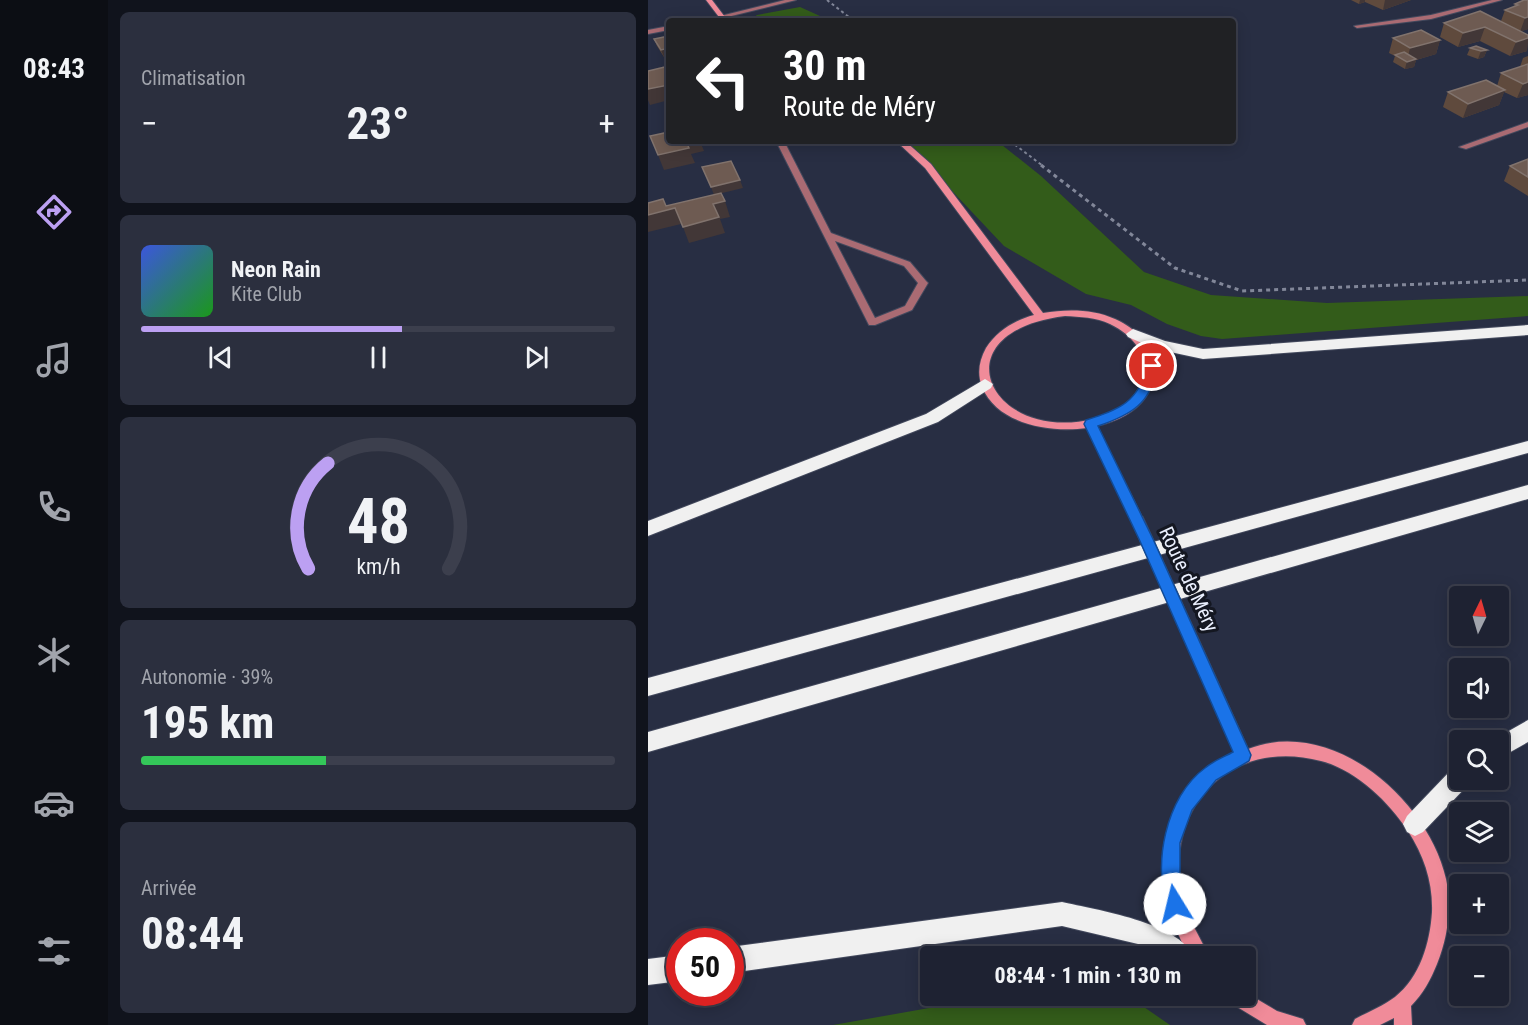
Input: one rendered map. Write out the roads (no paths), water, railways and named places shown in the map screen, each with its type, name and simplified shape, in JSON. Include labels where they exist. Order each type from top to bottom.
[{"type":"highway","points":[[1133,334],[1161,345],[1203,354],[1528,330]]},
{"type":"highway","points":[[648,529],[932,418],[985,384]]},
{"type":"highway","points":[[648,687],[1528,447]]},
{"type":"highway","points":[[648,742],[1528,492]]},
{"type":"highway","points":[[1509,742],[1528,730]]},
{"type":"highway","points":[[1415,824],[1449,788]]},
{"type":"highway","points":[[744,958],[1062,915],[1143,933],[1164,946]]},
{"type":"highway","points":[[648,972],[666,970]]},
{"type":"main road","points":[[709,0],[722,18]]},
{"type":"main road","points":[[903,144],[928,166],[1040,316]]},
{"type":"main road","points":[[1065,313],[1091,315],[1114,322],[1133,334],[1146,349],[1152,366],[1149,384],[1136,402],[1116,415],[1090,424],[1062,426],[1035,422],[1012,413],[995,400],[985,384],[983,367],[988,350],[1000,335],[1018,324],[1040,316],[1065,313]]},
{"type":"main road","name":"Route de Méry","points":[[1090,424],[1137,519],[1243,755]]},
{"type":"main road","points":[[1192,946],[1185,935],[1170,888],[1171,843],[1185,804],[1210,774],[1243,755],[1279,748],[1317,752],[1354,767],[1387,791],[1415,824],[1436,870],[1442,919],[1430,965],[1402,1002],[1361,1025]]},
{"type":"main road","points":[[1402,1002],[1403,1025]]},
{"type":"main road","points":[[1252,1006],[1274,1019],[1297,1025]]},
{"type":"street","points":[[727,18],[793,0]]},
{"type":"street","points":[[1357,26],[1431,17],[1499,0]]},
{"type":"street","points":[[648,32],[666,29]]},
{"type":"street","points":[[1463,147],[1528,124]]},
{"type":"street","points":[[782,144],[872,323],[909,308],[923,283],[907,264],[828,235]]}]
